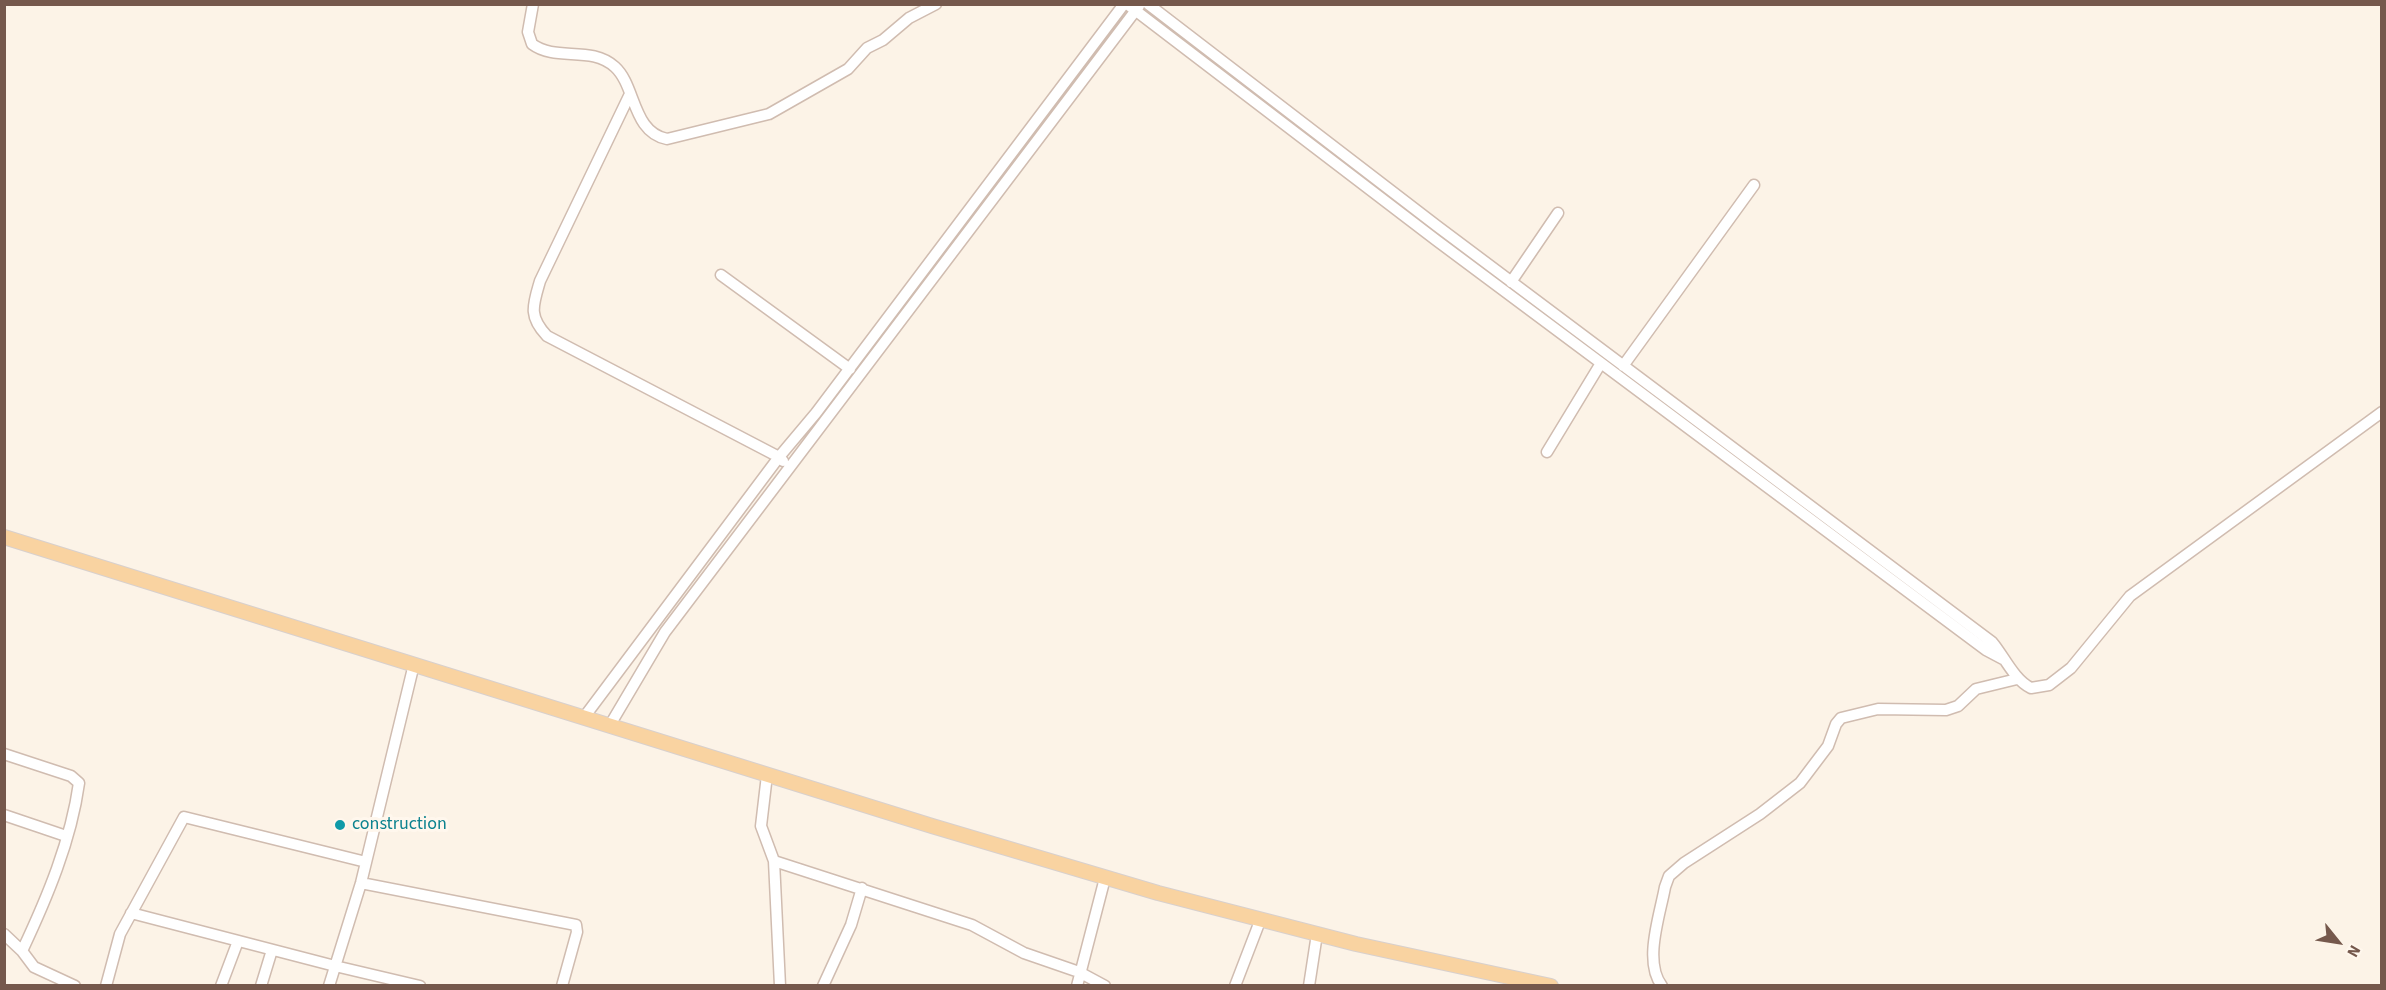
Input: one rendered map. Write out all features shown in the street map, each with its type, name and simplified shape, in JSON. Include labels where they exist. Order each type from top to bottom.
[{"type":"main road","points":[[4,537],[1105,878],[1260,921],[1551,986]]},
{"type":"street","points":[[533,4],[528,32],[532,44],[549,51],[595,54],[607,60],[624,76],[629,96],[643,121],[663,138],[680,137],[769,114],[848,69],[867,48],[884,40],[909,18],[936,4]]},
{"type":"street","points":[[1148,4],[1511,282],[1992,642],[2009,662],[2017,679],[2031,687],[2039,688],[2055,682],[2080,658],[2130,596],[2382,412]]},
{"type":"street","points":[[1132,6],[1601,363],[1986,650],[2009,662]]},
{"type":"street","points":[[585,716],[779,457],[1132,6]]},
{"type":"street","points":[[610,725],[665,632],[789,469],[1132,6]]},
{"type":"street","points":[[629,96],[540,281],[533,305],[536,324],[547,336],[779,457],[789,469]]},
{"type":"street","points":[[1623,366],[1754,185]]},
{"type":"street","points":[[1511,282],[1558,213]]},
{"type":"street","points":[[722,275],[850,369]]},
{"type":"street","points":[[1546,452],[1601,363]]},
{"type":"street","points":[[329,986],[361,883],[414,664]]},
{"type":"street","points":[[1662,986],[1654,974],[1652,961],[1665,887],[1670,876],[1711,843],[1760,813],[1800,783],[1828,746],[1836,724],[1841,718],[1878,709],[1946,710],[1958,706],[1976,689],[2017,679]]},
{"type":"street","points":[[4,754],[76,778],[79,783],[66,836],[41,911],[22,951]]},
{"type":"street","points":[[768,775],[761,826],[774,861],[780,986]]},
{"type":"street","points":[[4,815],[66,836]]},
{"type":"street","points":[[106,986],[120,934],[184,817],[366,862]]},
{"type":"street","points":[[774,861],[972,925],[1024,953],[1079,972],[1105,986]]},
{"type":"street","points":[[1077,986],[1105,878]]},
{"type":"street","points":[[361,883],[576,925],[578,932],[562,986]]},
{"type":"street","points":[[823,986],[851,925],[862,888]]},
{"type":"street","points":[[131,913],[420,986]]},
{"type":"street","points":[[1235,986],[1260,921]]},
{"type":"street","points":[[4,934],[22,951],[33,967],[75,986]]},
{"type":"street","points":[[1309,986],[1317,934]]},
{"type":"street","points":[[220,986],[238,941]]},
{"type":"street","points":[[261,986],[272,950]]},
{"type":"place","name":"construction","points":[[340,825]]}]
